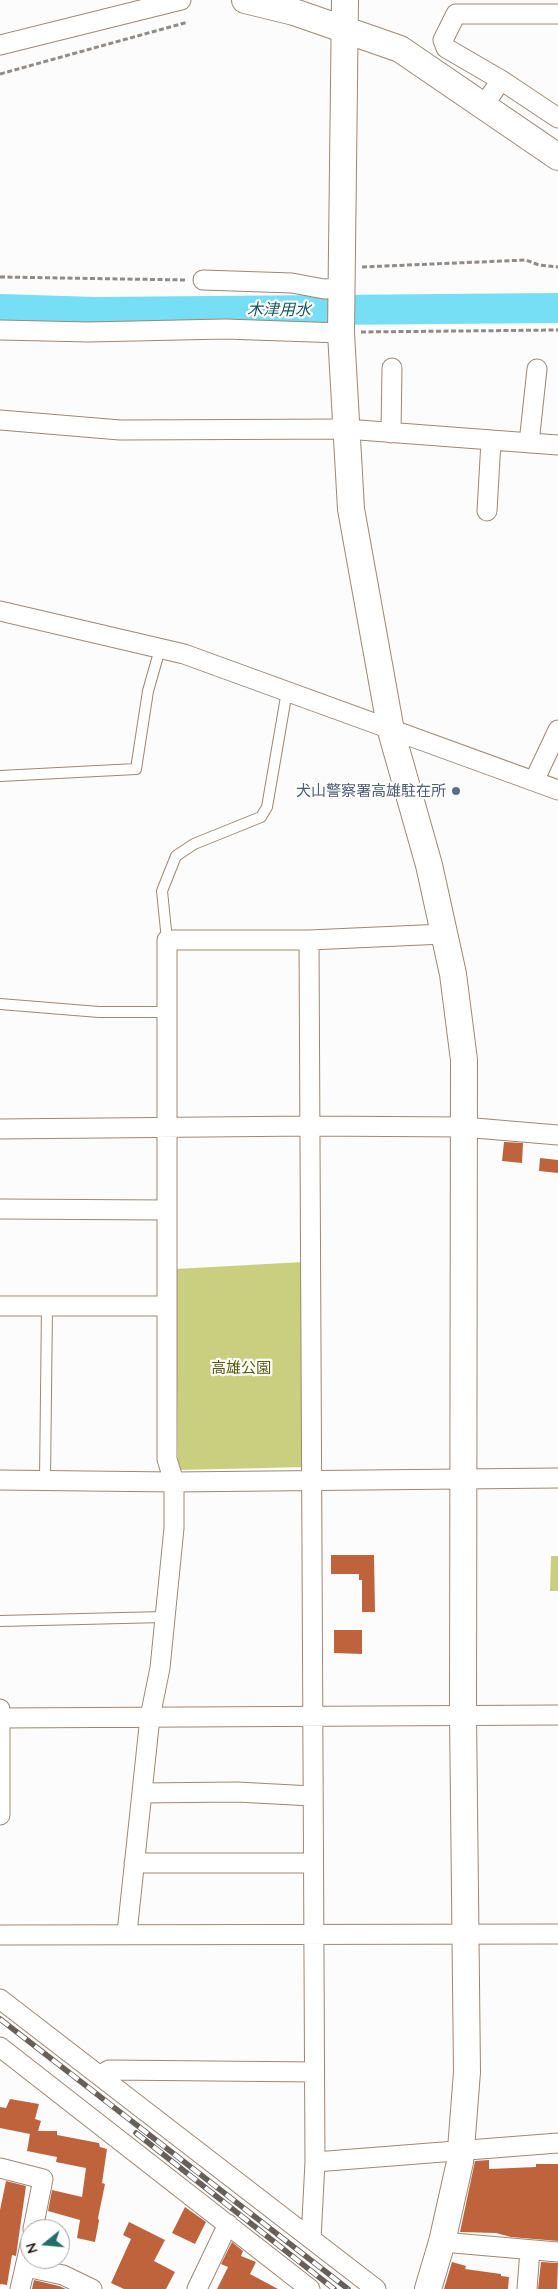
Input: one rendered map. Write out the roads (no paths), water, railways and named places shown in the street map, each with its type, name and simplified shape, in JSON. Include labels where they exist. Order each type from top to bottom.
[{"type":"street","points":[[0,45],[181,0]]},
{"type":"street","points":[[245,0],[294,12],[400,49],[558,157]]},
{"type":"street","points":[[345,0],[341,327],[350,509],[391,731],[429,865],[453,974],[464,1060],[464,1714],[467,2072],[461,2150],[442,2242],[428,2289]]},
{"type":"street","points":[[558,14],[456,14],[444,40],[446,48],[501,80],[558,118]]},
{"type":"street","points":[[484,105],[501,80]]},
{"type":"street","points":[[203,280],[292,283],[324,289],[341,284]]},
{"type":"street","points":[[0,330],[89,332],[341,327]]},
{"type":"street","points":[[391,433],[392,368]]},
{"type":"street","points":[[529,443],[537,370]]},
{"type":"street","points":[[0,420],[120,430],[346,429],[558,445]]},
{"type":"street","points":[[487,512],[491,441]]},
{"type":"street","points":[[0,611],[184,654],[288,691],[391,731],[558,790]]},
{"type":"street","points":[[534,781],[558,730]]},
{"type":"street","points":[[127,1933],[150,1717],[160,1668],[174,1528],[174,1482],[167,1459],[167,940],[309,940],[444,934]]},
{"type":"street","points":[[309,940],[312,1863],[315,2162],[311,2240]]},
{"type":"street","points":[[0,1129],[166,1126],[463,1127],[558,1135]]},
{"type":"street","points":[[0,1209],[166,1210]]},
{"type":"street","points":[[0,1306],[166,1306]]},
{"type":"street","points":[[0,1480],[174,1482],[558,1478]]},
{"type":"street","points":[[0,1814],[0,1715],[150,1717],[558,1715]]},
{"type":"street","points":[[142,1793],[237,1792],[312,1796]]},
{"type":"street","points":[[134,1863],[312,1863]]},
{"type":"street","points":[[0,1935],[127,1933],[558,1934]]},
{"type":"street","points":[[0,1998],[376,2289]]},
{"type":"street","points":[[0,2047],[310,2289]]},
{"type":"street","points":[[100,2075],[109,2070],[314,2072]]},
{"type":"street","points":[[315,2162],[558,2142]]},
{"type":"street","points":[[0,2168],[43,2179],[35,2219]]},
{"type":"street","points":[[197,2289],[228,2224]]},
{"type":"street","points":[[442,2242],[558,2252]]},
{"type":"street","points":[[527,2289],[530,2250]]},
{"type":"street","points":[[20,2289],[26,2269]]},
{"type":"street","points":[[31,2269],[63,2275],[92,2289]]},
{"type":"lane","points":[[0,776],[136,769],[148,691],[160,648]]},
{"type":"lane","points":[[167,940],[162,892],[176,856],[194,844],[261,817],[267,807],[288,691]]},
{"type":"lane","points":[[0,1004],[99,1012],[166,1012]]},
{"type":"lane","points":[[45,1480],[47,1306]]},
{"type":"lane","points":[[0,1622],[164,1617]]},
{"type":"waterway","name":"木津用水","points":[[0,309],[95,312],[558,308]]},
{"type":"railway","points":[[0,2019],[348,2289]]},
{"type":"railway","points":[[136,2133],[334,2289]]},
{"type":"place","name":"犬山警察署高雄駐在所","points":[[456,791]]},
{"type":"park label","name":"高雄公園","points":[[241,1368]]}]
